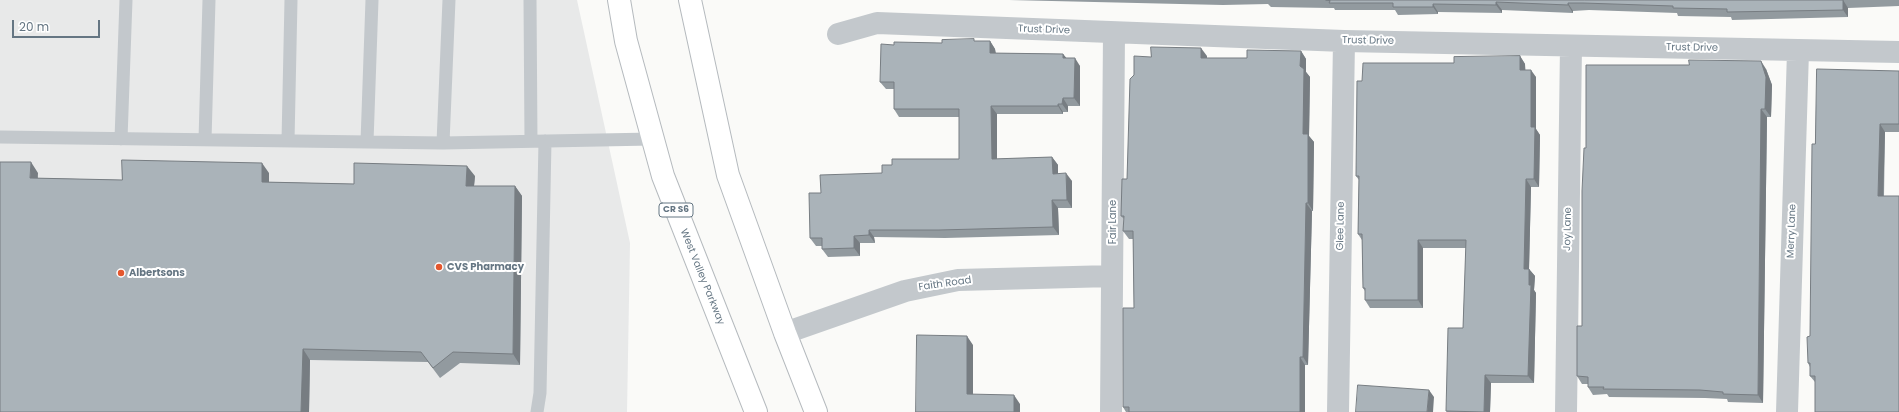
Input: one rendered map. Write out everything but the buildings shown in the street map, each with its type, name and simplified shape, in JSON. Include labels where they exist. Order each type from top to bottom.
[{"type":"main road","name":"West Valley Parkway","points":[[619,0],[626,41],[662,176],[756,412]]},
{"type":"main road","points":[[690,0],[728,175],[785,333],[816,412]]},
{"type":"street","name":"Trust Drive","points":[[838,34],[877,23],[1344,41],[1899,52]]},
{"type":"street","name":"Fair Lane","points":[[1111,412],[1114,33]]},
{"type":"street","name":"Glee Lane","points":[[1338,412],[1344,41]]},
{"type":"street","name":"Joy Lane","points":[[1566,412],[1571,46]]},
{"type":"street","name":"Merry Lane","points":[[1787,412],[1798,51]]},
{"type":"street","name":"Faith Road","points":[[785,333],[905,290],[958,280],[1112,276]]},
{"type":"lane","points":[[121,139],[126,0]]},
{"type":"lane","points":[[205,140],[209,0]]},
{"type":"lane","points":[[288,141],[291,0]]},
{"type":"lane","points":[[367,142],[372,0]]},
{"type":"lane","points":[[443,143],[449,0]]},
{"type":"lane","points":[[530,0],[531,141]]},
{"type":"lane","points":[[0,137],[443,143],[652,138]]},
{"type":"lane","points":[[537,412],[540,393],[545,141]]},
{"type":"shaded area","points":[[0,0],[577,0],[630,243],[627,412],[0,412]]},
{"type":"place","name":"CVS Pharmacy","points":[[439,267]]},
{"type":"place","name":"Albertsons","points":[[121,273]]}]
